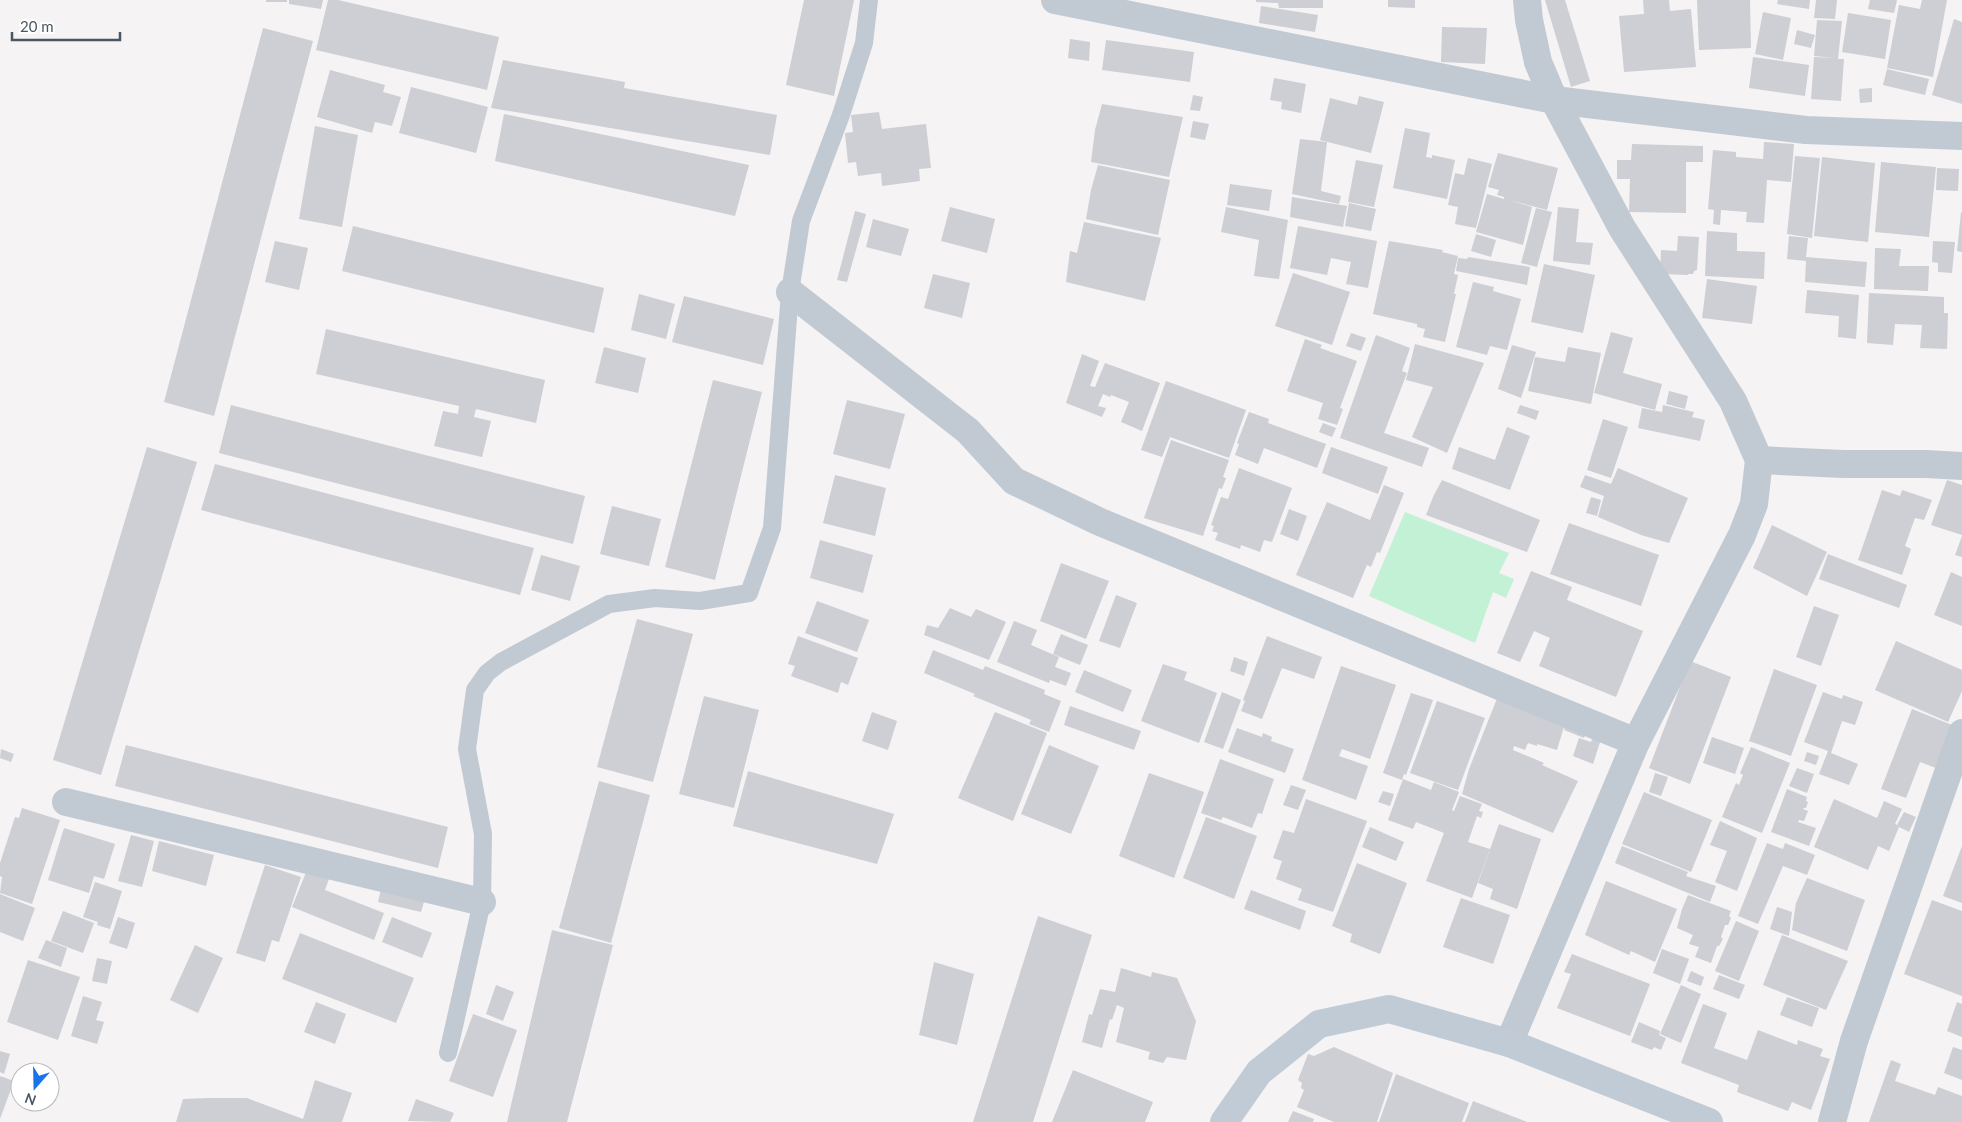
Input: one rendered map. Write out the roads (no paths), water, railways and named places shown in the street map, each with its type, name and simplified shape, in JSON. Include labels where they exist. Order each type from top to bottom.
[{"type":"street","points":[[1055,0],[1554,100],[1806,130],[1962,136]]},
{"type":"street","points":[[1509,1043],[1636,742],[1742,535],[1754,504],[1759,460],[1733,401],[1622,228],[1554,100],[1538,62],[1529,20],[1527,0]]},
{"type":"street","points":[[790,292],[968,431],[1014,481],[1109,525],[1636,742]]},
{"type":"street","points":[[1759,460],[1962,466]]},
{"type":"street","points":[[1832,1122],[1854,1041],[1962,733]]},
{"type":"street","points":[[66,802],[482,902]]},
{"type":"street","points":[[1224,1122],[1259,1072],[1319,1024],[1389,1009],[1509,1043],[1709,1122]]},
{"type":"lane","points":[[448,1053],[482,902],[483,834],[467,749],[475,690],[487,673],[500,662],[609,604],[655,598],[700,601],[750,593],[772,528],[790,292],[801,221],[841,115],[864,43],[869,0]]}]
